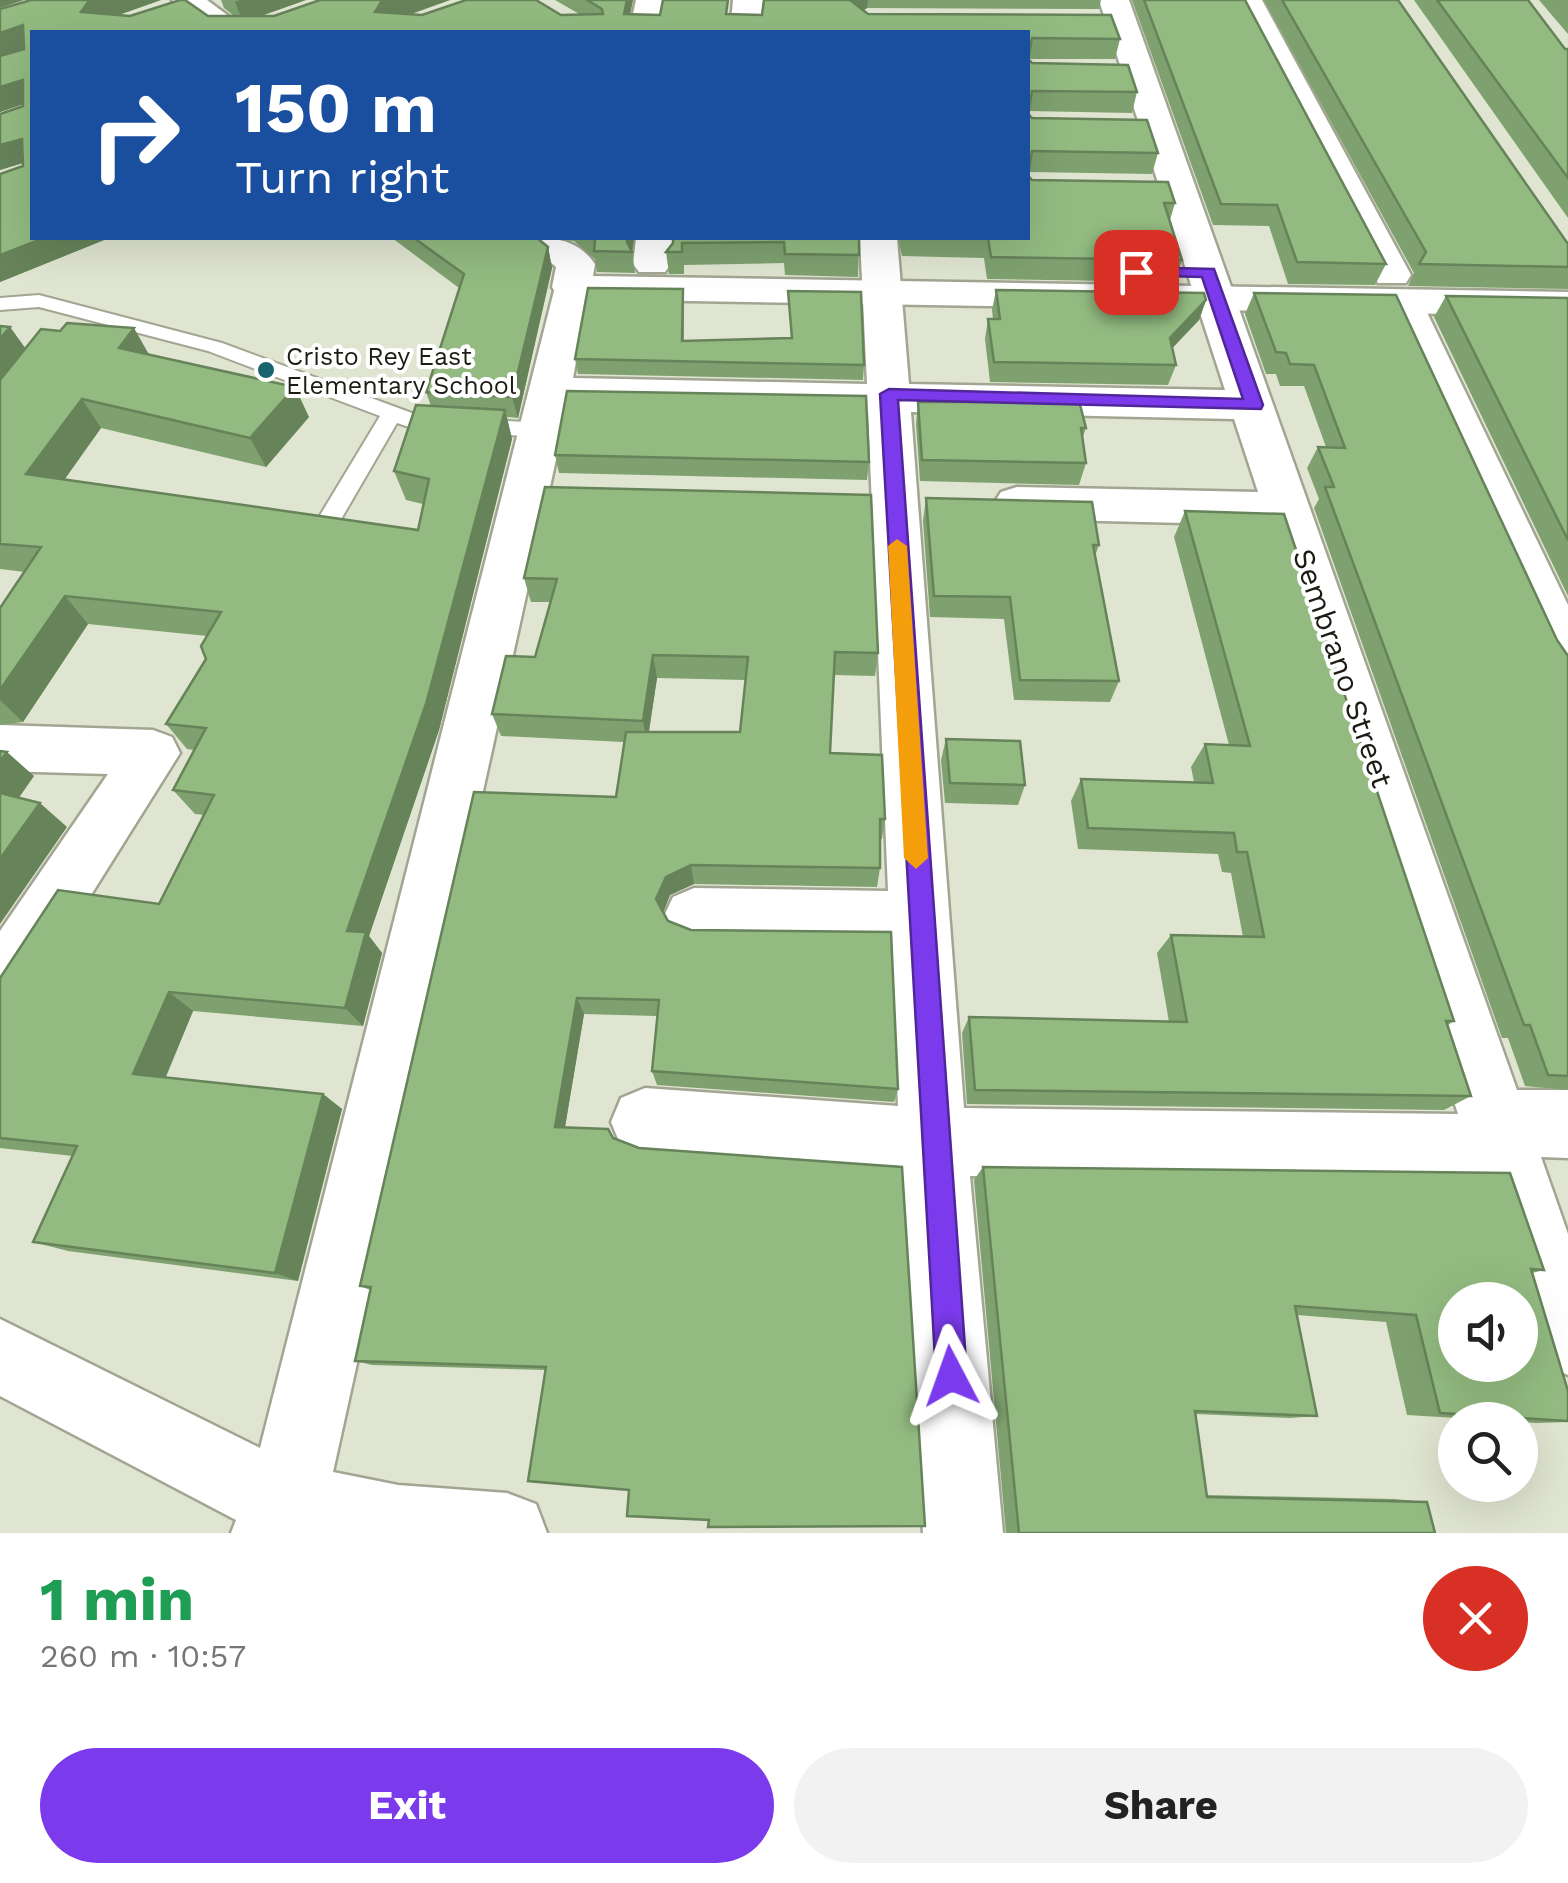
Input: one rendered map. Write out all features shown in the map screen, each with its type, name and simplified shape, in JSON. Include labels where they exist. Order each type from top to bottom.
[{"type":"street","points":[[644,30],[652,0]]},
{"type":"street","points":[[745,30],[748,0]]},
{"type":"street","points":[[1247,0],[1397,288],[1568,658]]},
{"type":"street","points":[[161,16],[197,2],[232,30]]},
{"type":"street","name":"Sembrano Street","points":[[1106,14],[1160,189],[1213,286],[1568,1338]]},
{"type":"street","points":[[563,263],[653,251],[1213,286],[1397,288],[1568,278]]},
{"type":"street","points":[[563,263],[881,266]]},
{"type":"street","points":[[278,1518],[548,493],[547,410],[563,263]]},
{"type":"street","points":[[881,266],[889,394],[915,501],[920,920],[963,1533]]},
{"type":"street","points":[[1397,288],[1568,304]]},
{"type":"street","points":[[547,410],[889,394],[1254,405]]},
{"type":"street","points":[[915,501],[1289,509]]},
{"type":"street","points":[[0,748],[166,733],[0,984]]},
{"type":"street","points":[[694,916],[920,920]]},
{"type":"street","points":[[644,1122],[933,1142],[1500,1136],[1568,1124]]},
{"type":"street","points":[[0,1356],[278,1518],[507,1533]]},
{"type":"lane","points":[[0,304],[39,300],[75,320],[216,347],[392,414],[441,427],[547,410]]},
{"type":"lane","points":[[325,526],[392,414]]},
{"type":"building","points":[[31,0],[95,0],[88,2],[81,12],[130,16],[185,0],[208,16],[274,16],[320,0],[388,0],[381,2],[375,12],[422,15],[466,0],[536,0],[561,15],[603,14],[602,9],[587,0],[627,0],[624,14],[660,15],[663,0],[728,0],[726,14],[762,15],[764,0],[850,0],[868,14],[1111,15],[1120,39],[1032,38],[1030,48],[1030,30],[30,30],[30,240],[39,240],[0,255],[0,174],[23,166],[22,139],[0,145],[0,114],[23,106],[23,80],[0,87],[0,56],[24,49],[23,25],[0,33],[0,9]]},
{"type":"building","points":[[1144,0],[1245,0],[1386,264],[1297,262],[1277,205],[1221,204]]},
{"type":"building","points":[[1282,0],[1398,0],[1568,244],[1568,267],[1419,264],[1426,252]]},
{"type":"building","points":[[1437,0],[1528,0],[1568,49],[1568,178]]},
{"type":"building","points":[[1030,61],[1128,65],[1137,92],[1032,91],[1030,102]]},
{"type":"building","points":[[1030,116],[1147,120],[1158,153],[1032,151],[1030,164]]},
{"type":"building","points":[[1030,178],[1168,182],[1175,203],[1164,203],[1182,260],[991,257],[988,240],[1030,240]]},
{"type":"building","points":[[417,240],[539,240],[548,247],[512,397],[426,392],[464,274]]},
{"type":"building","points":[[595,240],[627,240],[632,252],[594,251]]},
{"type":"building","points":[[859,240],[859,255],[785,254],[784,242],[682,243],[682,252],[666,252],[673,243]]},
{"type":"building","points":[[588,288],[683,289],[682,341],[792,338],[788,291],[861,292],[864,365],[575,359]]},
{"type":"building","points":[[996,290],[1204,293],[1206,300],[1170,338],[1176,365],[994,362],[988,319],[1000,319]]},
{"type":"building","points":[[1254,293],[1396,295],[1557,640],[1568,656],[1568,1076],[1548,1075],[1530,1025],[1524,1025],[1325,487],[1334,487],[1318,447],[1345,448],[1314,365],[1290,364],[1286,353],[1276,352]]},
{"type":"building","points":[[1446,296],[1568,298],[1568,540]]},
{"type":"building","points":[[67,323],[134,328],[119,348],[295,387],[250,438],[82,399],[26,474],[418,530],[429,479],[394,471],[416,405],[505,410],[426,704],[347,931],[366,932],[345,1008],[169,992],[133,1074],[323,1094],[275,1273],[33,1242],[77,1146],[0,1138],[0,978],[58,890],[159,904],[214,795],[173,790],[206,728],[166,724],[206,659],[201,646],[221,612],[65,596],[0,690],[0,608],[41,547],[0,544],[0,380],[41,329],[60,331]]},
{"type":"building","points":[[0,326],[10,327],[0,339]]},
{"type":"building","points":[[567,391],[866,396],[869,462],[555,455]]},
{"type":"building","points":[[993,396],[1078,397],[1086,428],[1081,428],[1086,463],[922,460],[918,402],[994,402]]},
{"type":"building","points":[[545,487],[871,495],[878,653],[835,652],[830,753],[882,755],[885,819],[880,819],[880,868],[691,865],[666,877],[656,899],[668,921],[691,930],[891,932],[898,1089],[652,1071],[659,1000],[577,998],[555,1127],[608,1129],[613,1138],[639,1148],[902,1167],[925,1526],[708,1527],[709,1520],[627,1516],[629,1490],[528,1481],[546,1367],[355,1361],[371,1287],[360,1286],[474,792],[616,797],[626,732],[740,732],[748,657],[653,655],[643,721],[492,714],[506,656],[535,657],[557,579],[524,578]]},
{"type":"building","points":[[926,498],[1092,502],[1099,545],[1093,545],[1119,681],[1020,680],[1010,597],[934,596]]},
{"type":"building","points":[[1185,511],[1284,514],[1454,1021],[1446,1021],[1471,1096],[975,1090],[969,1017],[1187,1022],[1171,935],[1264,937],[1247,852],[1237,852],[1234,833],[1088,828],[1081,779],[1213,783],[1205,744],[1250,746]]},
{"type":"building","points":[[946,739],[1020,741],[1025,785],[950,783]]},
{"type":"building","points":[[0,793],[40,803],[0,859]]},
{"type":"building","points":[[983,1167],[1510,1173],[1544,1270],[1531,1269],[1535,1282],[1438,1282],[1438,1382],[1538,1382],[1538,1292],[1568,1391],[1568,1421],[1538,1419],[1538,1402],[1438,1405],[1416,1315],[1295,1306],[1317,1416],[1195,1411],[1207,1497],[1427,1502],[1435,1533],[1019,1533]]},
{"type":"slow traffic","points":[[897,546],[916,858]]},
{"type":"place","name":"Cristo Rey East Elementary School","points":[[266,370]]},
{"type":"route","points":[[951,1376],[933,1142],[889,394],[1254,405],[1208,273],[1136,272]]}]
